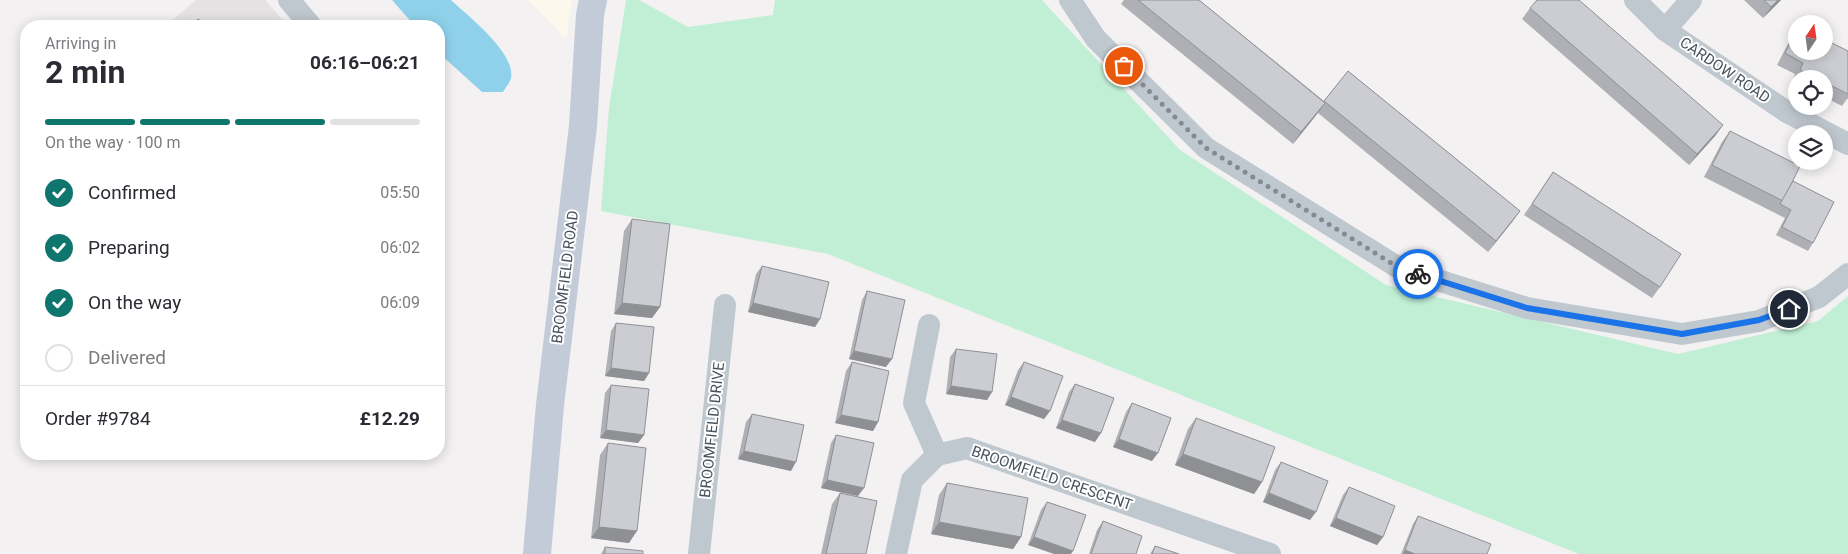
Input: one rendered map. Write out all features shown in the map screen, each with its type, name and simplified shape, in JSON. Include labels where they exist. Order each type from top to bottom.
[{"type":"street","points":[[289,0],[306,20]]},
{"type":"street","name":"BROOMFIELD ROAD","points":[[537,554],[550,405],[583,126],[590,15],[593,0]]},
{"type":"street","points":[[1070,0],[1096,39],[1206,148],[1399,268],[1527,308],[1682,334],[1759,320],[1819,297],[1848,274]]},
{"type":"street","name":"CARDOW ROAD","points":[[1635,0],[1665,30],[1787,112],[1848,144]]},
{"type":"street","points":[[1665,30],[1691,0]]},
{"type":"street","name":"BROOMFIELD DRIVE","points":[[699,554],[725,305]]},
{"type":"street","points":[[896,554],[912,480],[936,455],[914,403],[929,325]]},
{"type":"street","name":"BROOMFIELD CRESCENT","points":[[936,455],[967,448],[1270,554]]},
{"type":"shaded area","points":[[196,0],[265,0],[283,20],[173,20]]},
{"type":"shaded area","points":[[528,0],[572,0],[566,39]]},
{"type":"green space","points":[[626,0],[639,0],[688,27],[773,15],[775,0],[1042,0],[1180,150],[1386,285],[1678,354],[1818,321],[1848,296],[1848,554],[1579,554],[828,254],[601,211],[609,108]]},
{"type":"water","points":[[392,0],[451,0],[479,25],[499,47],[511,68],[510,82],[503,92],[482,92],[445,58],[445,20],[410,20]]},
{"type":"building","points":[[1138,0],[1199,0],[1325,103],[1301,132]]},
{"type":"building","points":[[1537,0],[1579,0],[1723,125],[1697,154],[1530,8]]},
{"type":"building","points":[[1764,0],[1778,0],[1771,7]]},
{"type":"building","points":[[1833,44],[1848,51],[1848,94],[1833,86],[1833,70],[1800,70],[1803,63],[1798,60],[1833,60]]},
{"type":"building","points":[[1348,71],[1520,211],[1496,241],[1324,101]]},
{"type":"building","points":[[1730,131],[1788,160],[1788,170],[1798,170],[1783,201],[1712,165]]},
{"type":"building","points":[[1553,172],[1681,254],[1660,287],[1532,204]]},
{"type":"building","points":[[1793,181],[1834,202],[1813,243],[1782,227],[1791,210],[1780,204]]},
{"type":"building","points":[[632,219],[670,224],[660,307],[622,303]]},
{"type":"building","points":[[762,266],[829,282],[820,319],[753,303]]},
{"type":"building","points":[[867,291],[905,300],[892,359],[854,351]]},
{"type":"building","points":[[616,323],[654,327],[649,373],[611,368]]},
{"type":"building","points":[[956,349],[997,354],[992,392],[951,386]]},
{"type":"building","points":[[852,362],[889,371],[878,422],[841,415]]},
{"type":"building","points":[[1024,362],[1063,376],[1050,411],[1011,397]]},
{"type":"building","points":[[1075,384],[1114,398],[1101,433],[1062,420]]},
{"type":"building","points":[[611,385],[649,389],[644,435],[606,430]]},
{"type":"building","points":[[1132,403],[1171,418],[1158,453],[1119,439]]},
{"type":"building","points":[[752,414],[804,425],[796,462],[744,451]]},
{"type":"building","points":[[1196,418],[1275,447],[1262,482],[1183,454]]},
{"type":"building","points":[[836,435],[874,443],[864,488],[827,480]]},
{"type":"building","points":[[608,443],[646,448],[637,531],[599,527]]},
{"type":"building","points":[[1281,462],[1328,481],[1316,512],[1269,493]]},
{"type":"building","points":[[947,483],[1028,498],[1021,537],[939,522]]},
{"type":"building","points":[[1349,487],[1395,506],[1383,537],[1336,518]]},
{"type":"building","points":[[840,493],[877,501],[866,554],[826,554]]},
{"type":"building","points":[[1047,502],[1086,515],[1073,551],[1034,537]]},
{"type":"building","points":[[1418,516],[1491,544],[1487,554],[1415,554],[1405,550]]},
{"type":"building","points":[[1103,521],[1142,536],[1136,554],[1091,554]]},
{"type":"building","points":[[1155,546],[1179,554],[1152,554]]},
{"type":"building","points":[[605,547],[643,551],[643,554],[605,554]]},
{"type":"way so far","points":[[1124,66],[1206,148],[1399,268],[1418,274]]},
{"type":"route","points":[[1418,274],[1527,308],[1682,334],[1759,320],[1789,309]]}]
